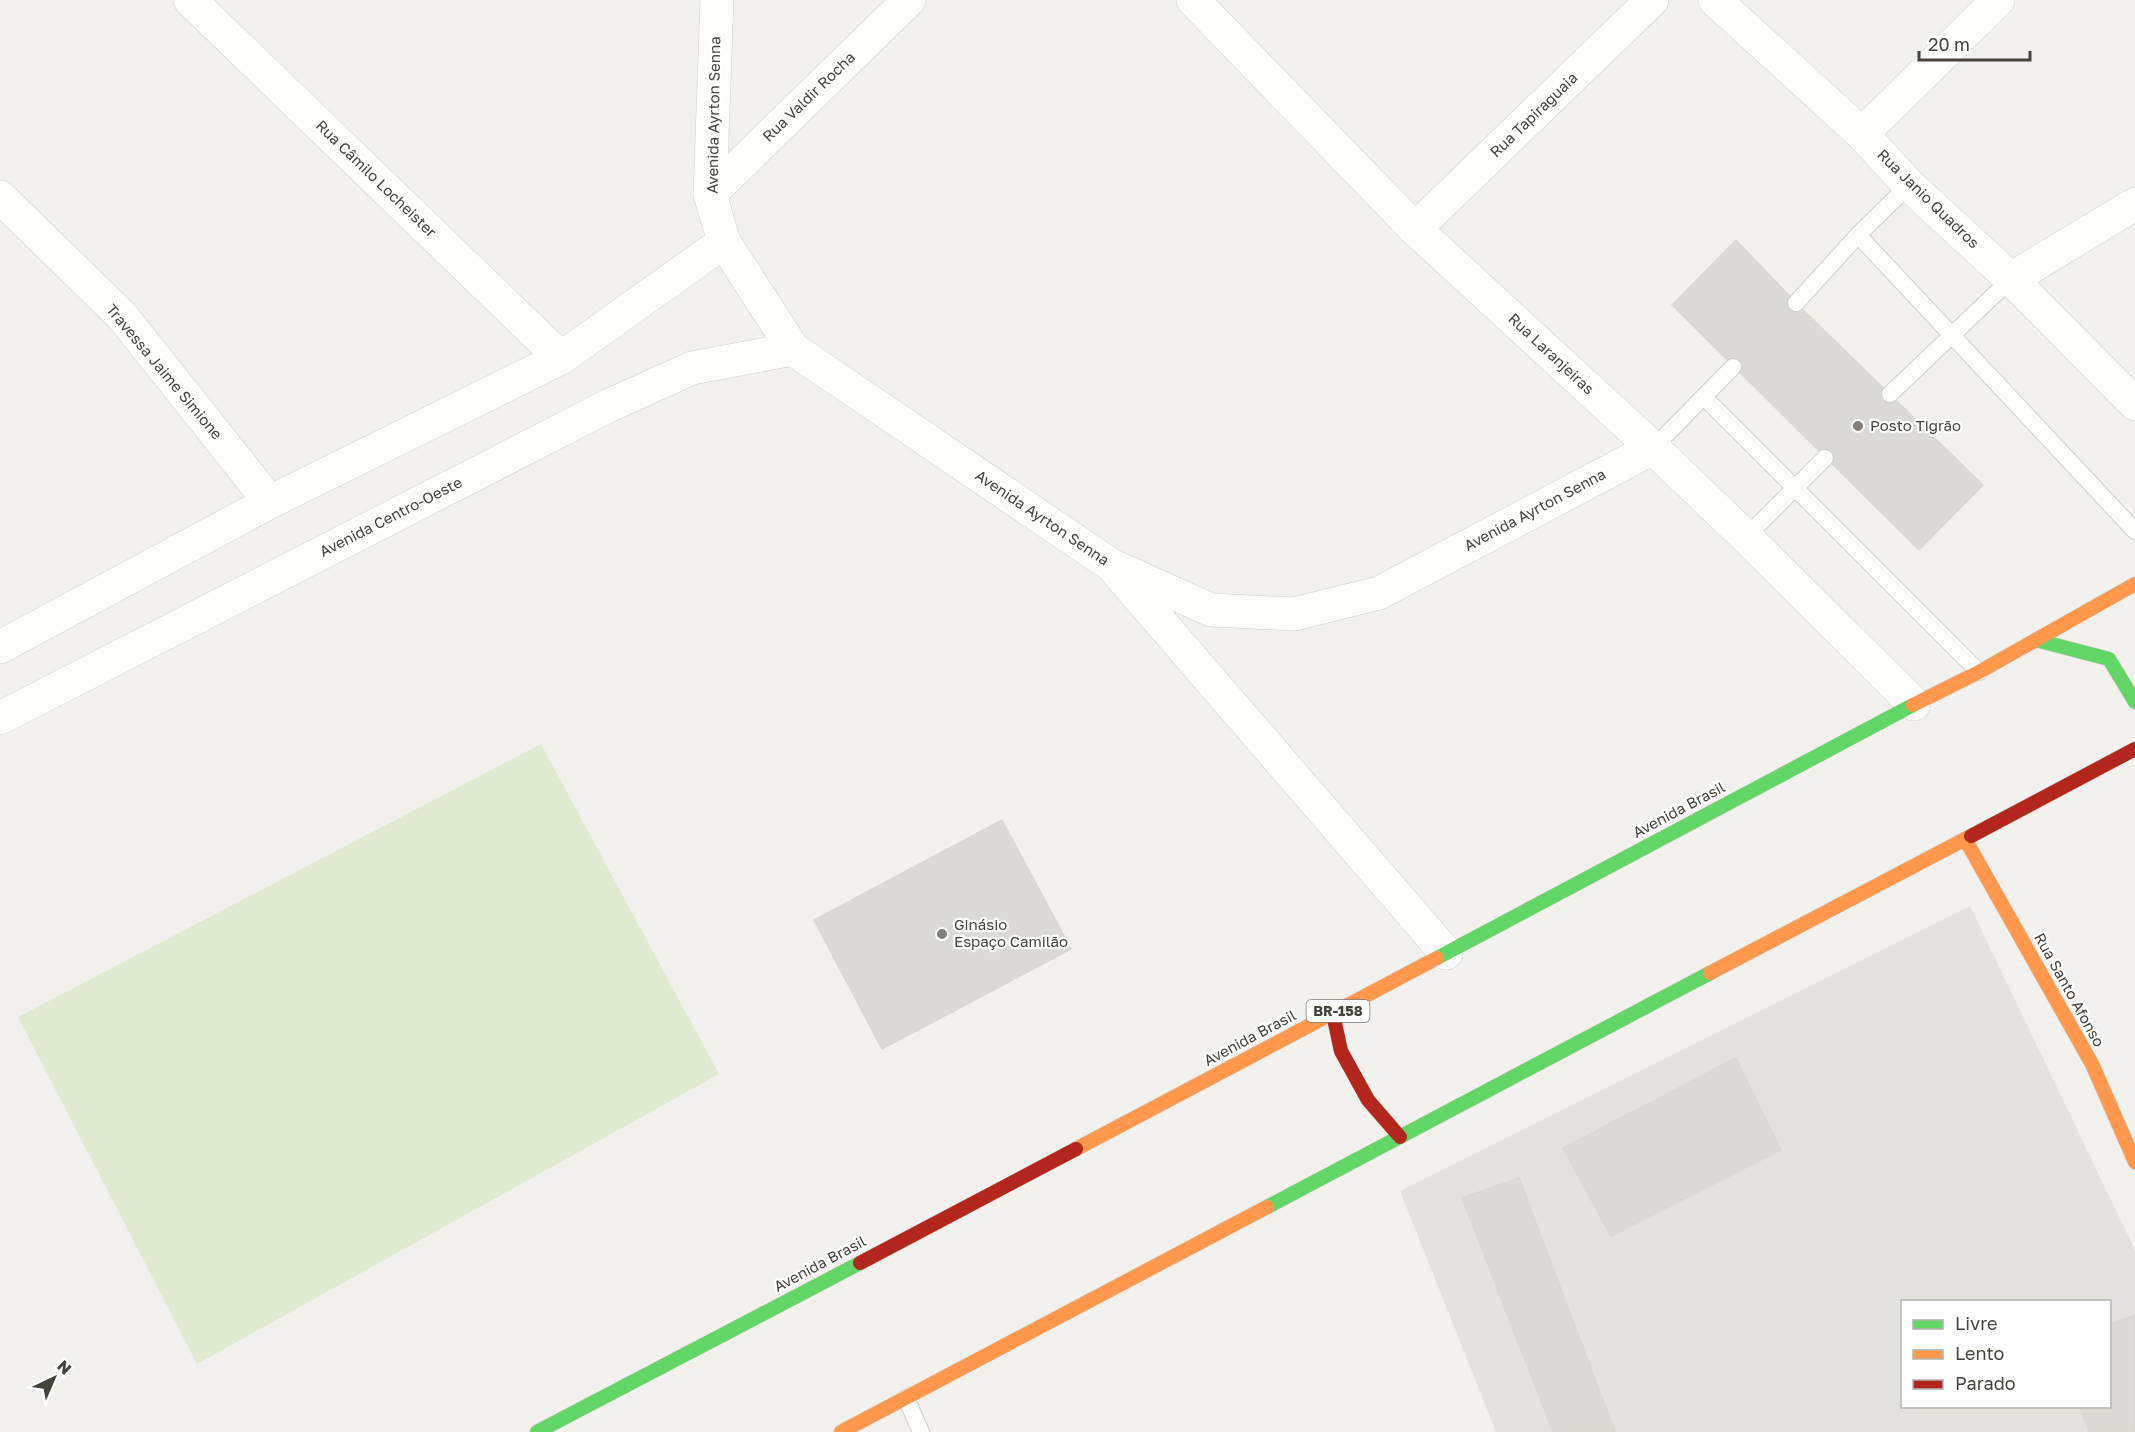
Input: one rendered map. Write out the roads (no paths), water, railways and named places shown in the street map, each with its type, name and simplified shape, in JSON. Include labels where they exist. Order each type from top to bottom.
[{"type":"main road","name":"Avenida Brasil","points":[[537,1432],[1333,1014],[1914,704],[1979,672],[2135,584]]},
{"type":"main road","points":[[2036,640],[2109,659],[2134,707]]},
{"type":"main road","points":[[2112,761],[2120,742]]},
{"type":"main road","points":[[841,1432],[2135,749]]},
{"type":"main road","name":"Rua Santo Afonso","points":[[1965,839],[2092,1064],[2135,1162]]},
{"type":"main road","points":[[1333,1014],[1341,1052],[1368,1100],[1400,1137]]},
{"type":"street","name":"Rua Câmilo Locheister","points":[[190,0],[561,358]]},
{"type":"street","name":"Avenida Ayrton Senna","points":[[717,0],[710,194],[724,242],[793,349],[1111,565],[1211,610],[1294,614],[1379,593],[1653,448]]},
{"type":"street","name":"Rua Valdir Rocha","points":[[710,194],[909,0]]},
{"type":"street","name":"Rua Laranjeiras","points":[[1193,0],[1415,229],[1653,448],[1914,704]]},
{"type":"street","name":"Rua Tapiraguaia","points":[[1415,229],[1652,0]]},
{"type":"street","name":"Rua Janio Quadros","points":[[1715,0],[1862,134],[1909,185],[2011,279],[2135,404]]},
{"type":"street","points":[[1862,134],[1998,0]]},
{"type":"street","name":"Travessa Jaime Simione","points":[[0,197],[122,316],[270,502]]},
{"type":"street","points":[[2011,279],[2135,204]]},
{"type":"street","points":[[0,647],[270,502],[561,358],[724,242]]},
{"type":"street","name":"Avenida Centro-Oeste","points":[[0,718],[608,406],[692,368],[793,349]]},
{"type":"street","points":[[1111,565],[1446,953]]},
{"type":"lane","points":[[1796,303],[1858,235],[1909,185]]},
{"type":"lane","points":[[1858,235],[2135,531]]},
{"type":"lane","points":[[1890,394],[2011,279]]},
{"type":"lane","points":[[1653,448],[1733,367]]},
{"type":"lane","points":[[1704,397],[1979,672]]},
{"type":"lane","points":[[1746,537],[1825,458]]},
{"type":"lane","points":[[906,1398],[921,1432]]},
{"type":"place","name":"Posto Tigrão","points":[[1858,426]]},
{"type":"place","name":"Ginásio Espaço Camilão","points":[[942,934]]}]
